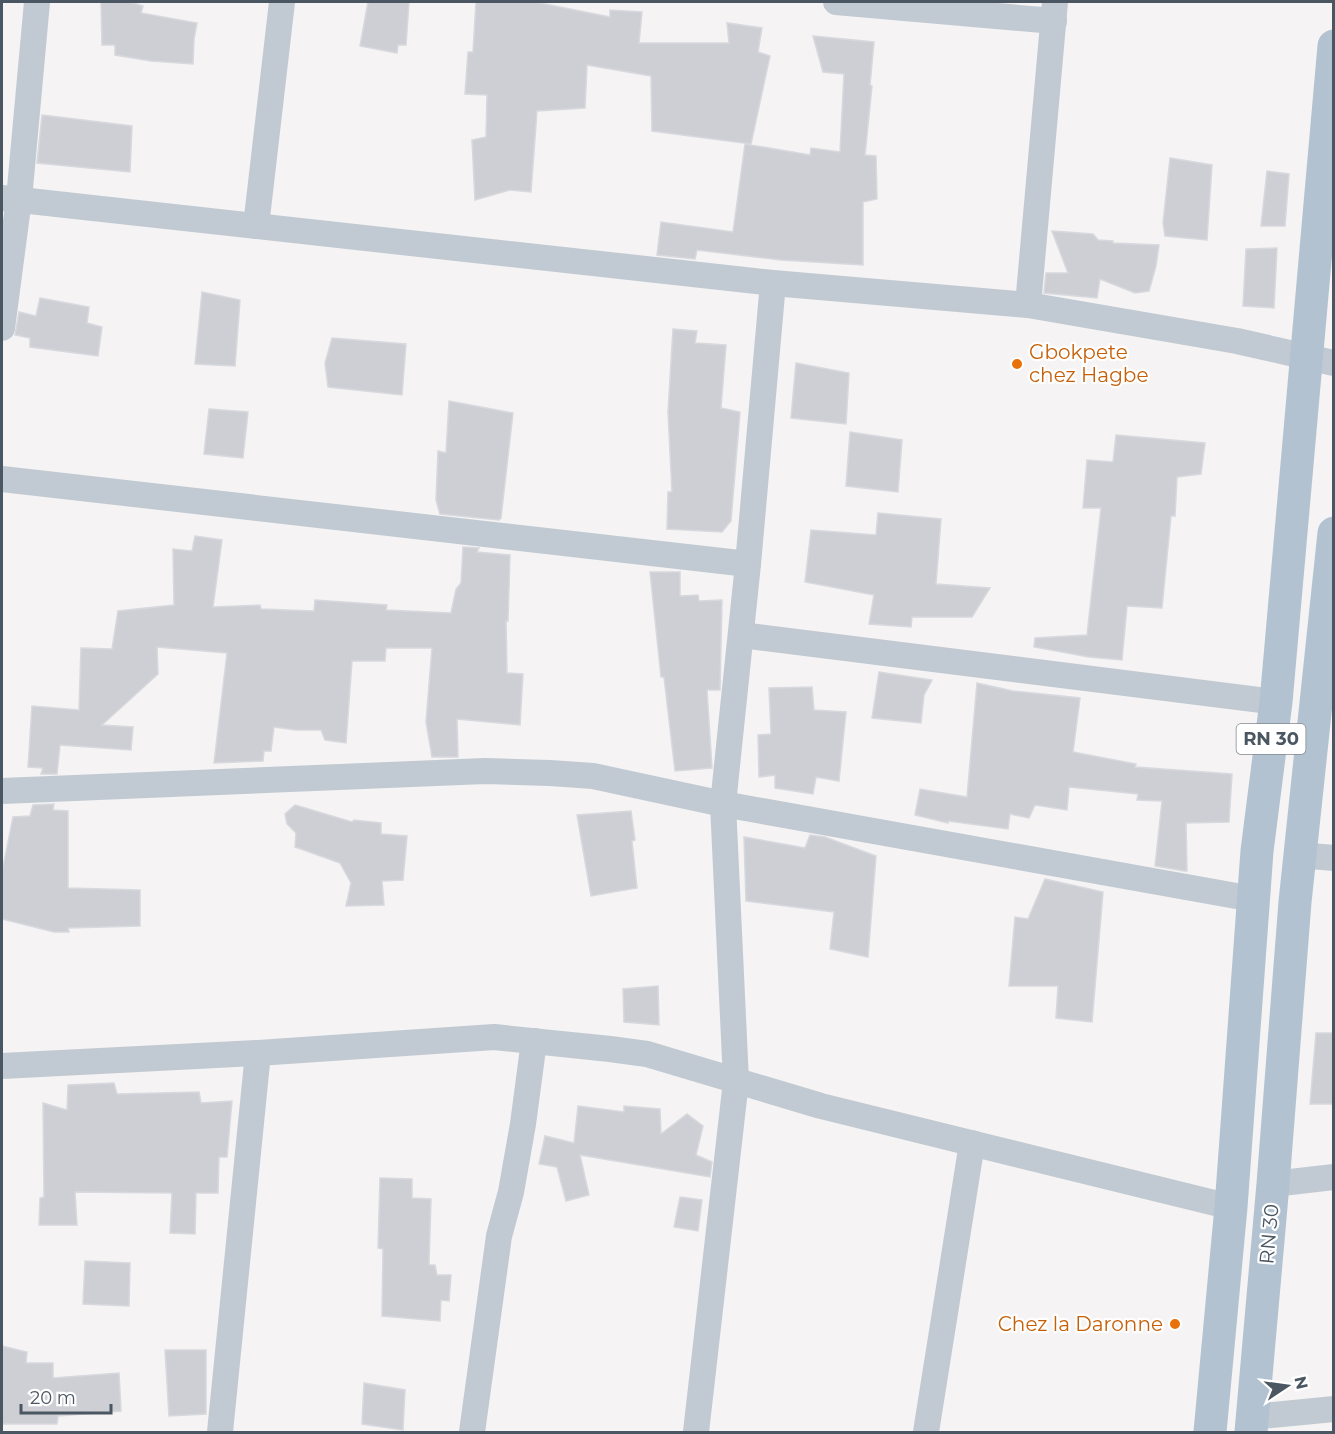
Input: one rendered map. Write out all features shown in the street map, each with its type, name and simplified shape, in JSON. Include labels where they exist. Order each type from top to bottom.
[{"type":"main road","name":"RN 30","points":[[1210,1432],[1231,1206],[1257,851],[1320,360],[1334,46]]},
{"type":"main road","name":"RN 30","points":[[1252,1425],[1299,855],[1334,533]]},
{"type":"street","points":[[2,328],[10,198],[38,2]]},
{"type":"street","points":[[256,226],[282,2]]},
{"type":"street","points":[[836,2],[1055,11],[1028,305]]},
{"type":"street","points":[[10,198],[773,283],[1028,305],[1237,341],[1320,360]]},
{"type":"street","points":[[696,1432],[736,1081],[723,804],[748,564],[773,283]]},
{"type":"street","points":[[2,479],[748,564]]},
{"type":"street","points":[[741,635],[1276,702]]},
{"type":"street","points":[[2,791],[485,771],[593,776],[723,804],[1253,899]]},
{"type":"street","points":[[1299,855],[1334,858]]},
{"type":"street","points":[[2,1066],[258,1053],[494,1037],[534,1041],[647,1054],[821,1106],[1231,1206]]},
{"type":"street","points":[[472,1432],[499,1236],[511,1192],[534,1041]]},
{"type":"street","points":[[220,1432],[258,1053]]},
{"type":"street","points":[[926,1432],[972,1143]]},
{"type":"street","points":[[1273,1184],[1334,1178]]},
{"type":"street","points":[[1252,1425],[1334,1409]]},
{"type":"building","points":[[101,2],[130,2],[143,6],[141,13],[197,23],[193,64],[151,61],[115,55],[115,45],[102,45]]},
{"type":"building","points":[[368,2],[409,2],[406,45],[398,45],[397,53],[360,46]]},
{"type":"building","points":[[476,2],[535,2],[610,17],[610,10],[642,12],[639,43],[729,43],[727,23],[762,28],[758,52],[770,56],[751,144],[652,131],[651,76],[587,65],[585,108],[537,111],[531,192],[510,190],[475,200],[472,140],[486,137],[487,95],[465,94],[468,52],[473,52]]},
{"type":"building","points":[[813,36],[874,42],[865,155],[876,156],[877,199],[863,202],[863,265],[781,260],[697,250],[695,259],[657,255],[661,222],[733,232],[745,144],[810,155],[811,148],[840,152],[844,74],[823,72]]},
{"type":"building","points":[[42,115],[132,126],[130,172],[37,163]]},
{"type":"building","points":[[1170,158],[1212,165],[1207,240],[1165,236],[1163,223]]},
{"type":"building","points":[[1267,171],[1289,174],[1285,226],[1261,226]]},
{"type":"building","points":[[1052,231],[1093,234],[1098,240],[1113,241],[1113,243],[1159,245],[1149,291],[1135,293],[1100,279],[1097,298],[1044,293],[1046,273],[1068,273]]},
{"type":"building","points":[[1277,248],[1274,308],[1243,306],[1246,249]]},
{"type":"building","points":[[202,292],[240,300],[235,366],[195,364]]},
{"type":"building","points":[[40,298],[89,307],[87,323],[102,327],[98,356],[30,347],[30,338],[15,335],[19,312],[36,316]]},
{"type":"building","points":[[673,329],[697,331],[695,343],[726,345],[721,408],[740,412],[731,521],[722,532],[667,529],[668,492],[672,492],[668,412]]},
{"type":"building","points":[[332,338],[406,344],[402,395],[328,387],[325,363]]},
{"type":"building","points":[[796,363],[849,373],[846,424],[791,418]]},
{"type":"building","points":[[449,401],[513,413],[499,520],[440,514],[436,500],[438,451],[446,453]]},
{"type":"building","points":[[209,409],[248,412],[243,458],[204,454]]},
{"type":"building","points":[[850,432],[902,440],[898,492],[846,486]]},
{"type":"building","points":[[1116,435],[1205,443],[1201,474],[1177,477],[1175,516],[1171,516],[1162,608],[1127,606],[1122,660],[1089,657],[1034,647],[1035,638],[1087,635],[1101,508],[1083,508],[1087,460],[1113,462]]},
{"type":"building","points":[[878,513],[941,519],[936,584],[990,588],[972,617],[912,617],[911,627],[869,624],[874,595],[805,582],[811,530],[876,535]]},
{"type":"building","points":[[195,536],[222,540],[213,607],[260,605],[261,609],[314,611],[315,600],[387,605],[386,610],[451,613],[456,589],[461,583],[463,547],[479,548],[477,552],[510,555],[508,621],[506,621],[507,673],[523,674],[520,725],[457,719],[458,757],[432,757],[426,722],[432,648],[386,648],[385,661],[352,661],[346,743],[325,740],[321,730],[274,727],[271,751],[264,751],[263,761],[214,763],[227,653],[157,647],[158,674],[102,725],[133,727],[131,750],[60,745],[57,774],[41,774],[43,768],[28,767],[32,706],[79,710],[81,648],[112,649],[118,611],[174,605],[173,549],[192,551]]},
{"type":"building","points":[[650,572],[680,572],[680,596],[698,595],[699,601],[722,600],[720,690],[707,690],[712,768],[675,771],[664,677],[661,677]]},
{"type":"building","points":[[879,672],[932,680],[924,695],[921,723],[872,718]]},
{"type":"building","points":[[977,683],[1013,691],[1080,698],[1073,752],[1136,764],[1135,767],[1232,774],[1229,822],[1186,823],[1187,871],[1184,871],[1155,866],[1162,801],[1137,800],[1138,794],[1069,787],[1067,810],[1035,805],[1029,818],[1010,814],[1008,829],[948,821],[948,823],[915,815],[920,789],[967,797]]},
{"type":"building","points":[[812,687],[814,710],[846,712],[839,781],[816,777],[813,794],[775,788],[775,775],[759,777],[758,735],[771,734],[769,688]]},
{"type":"building","points":[[54,804],[53,810],[68,811],[68,888],[140,890],[140,926],[68,928],[69,932],[54,932],[2,919],[2,872],[13,817],[30,816],[33,805]]},
{"type":"building","points":[[295,805],[352,822],[354,820],[381,823],[381,834],[407,836],[403,880],[382,881],[384,905],[346,906],[351,883],[340,863],[295,847],[296,833],[287,824],[285,814]]},
{"type":"building","points":[[631,811],[637,888],[591,896],[577,815]]},
{"type":"building","points":[[810,835],[825,837],[876,856],[868,957],[830,949],[834,912],[746,901],[744,837],[805,848]]},
{"type":"building","points":[[1045,879],[1103,892],[1092,1022],[1056,1018],[1058,986],[1009,986],[1015,917],[1028,919]]},
{"type":"building","points":[[658,986],[659,1025],[624,1022],[623,989]]},
{"type":"building","points":[[1316,1033],[1334,1033],[1334,1104],[1310,1104]]},
{"type":"building","points":[[114,1083],[117,1094],[199,1092],[201,1103],[232,1101],[227,1157],[219,1157],[218,1193],[196,1193],[195,1234],[170,1233],[172,1193],[75,1192],[77,1225],[39,1225],[40,1198],[44,1197],[43,1103],[67,1110],[68,1085]]},
{"type":"building","points":[[578,1106],[624,1112],[624,1106],[660,1109],[661,1134],[687,1114],[703,1126],[696,1155],[712,1162],[710,1177],[580,1155],[589,1195],[566,1201],[557,1167],[539,1164],[545,1136],[574,1143]]},
{"type":"building","points":[[380,1178],[412,1179],[412,1198],[431,1199],[429,1265],[435,1265],[437,1275],[451,1275],[449,1301],[441,1300],[440,1321],[382,1316],[383,1249],[378,1248]]},
{"type":"building","points":[[680,1197],[702,1200],[698,1231],[674,1227]]},
{"type":"building","points":[[85,1261],[130,1263],[129,1306],[83,1304]]},
{"type":"building","points":[[2,1346],[27,1352],[26,1363],[53,1363],[53,1378],[119,1373],[121,1411],[58,1416],[57,1424],[2,1424]]},
{"type":"building","points":[[165,1350],[206,1350],[206,1414],[169,1416]]},
{"type":"building","points":[[364,1383],[405,1390],[403,1430],[362,1424]]},
{"type":"place","name":"Gbokpete chez Hagbe","points":[[1017,364]]},
{"type":"place","name":"Chez la Daronne","points":[[1175,1324]]}]
